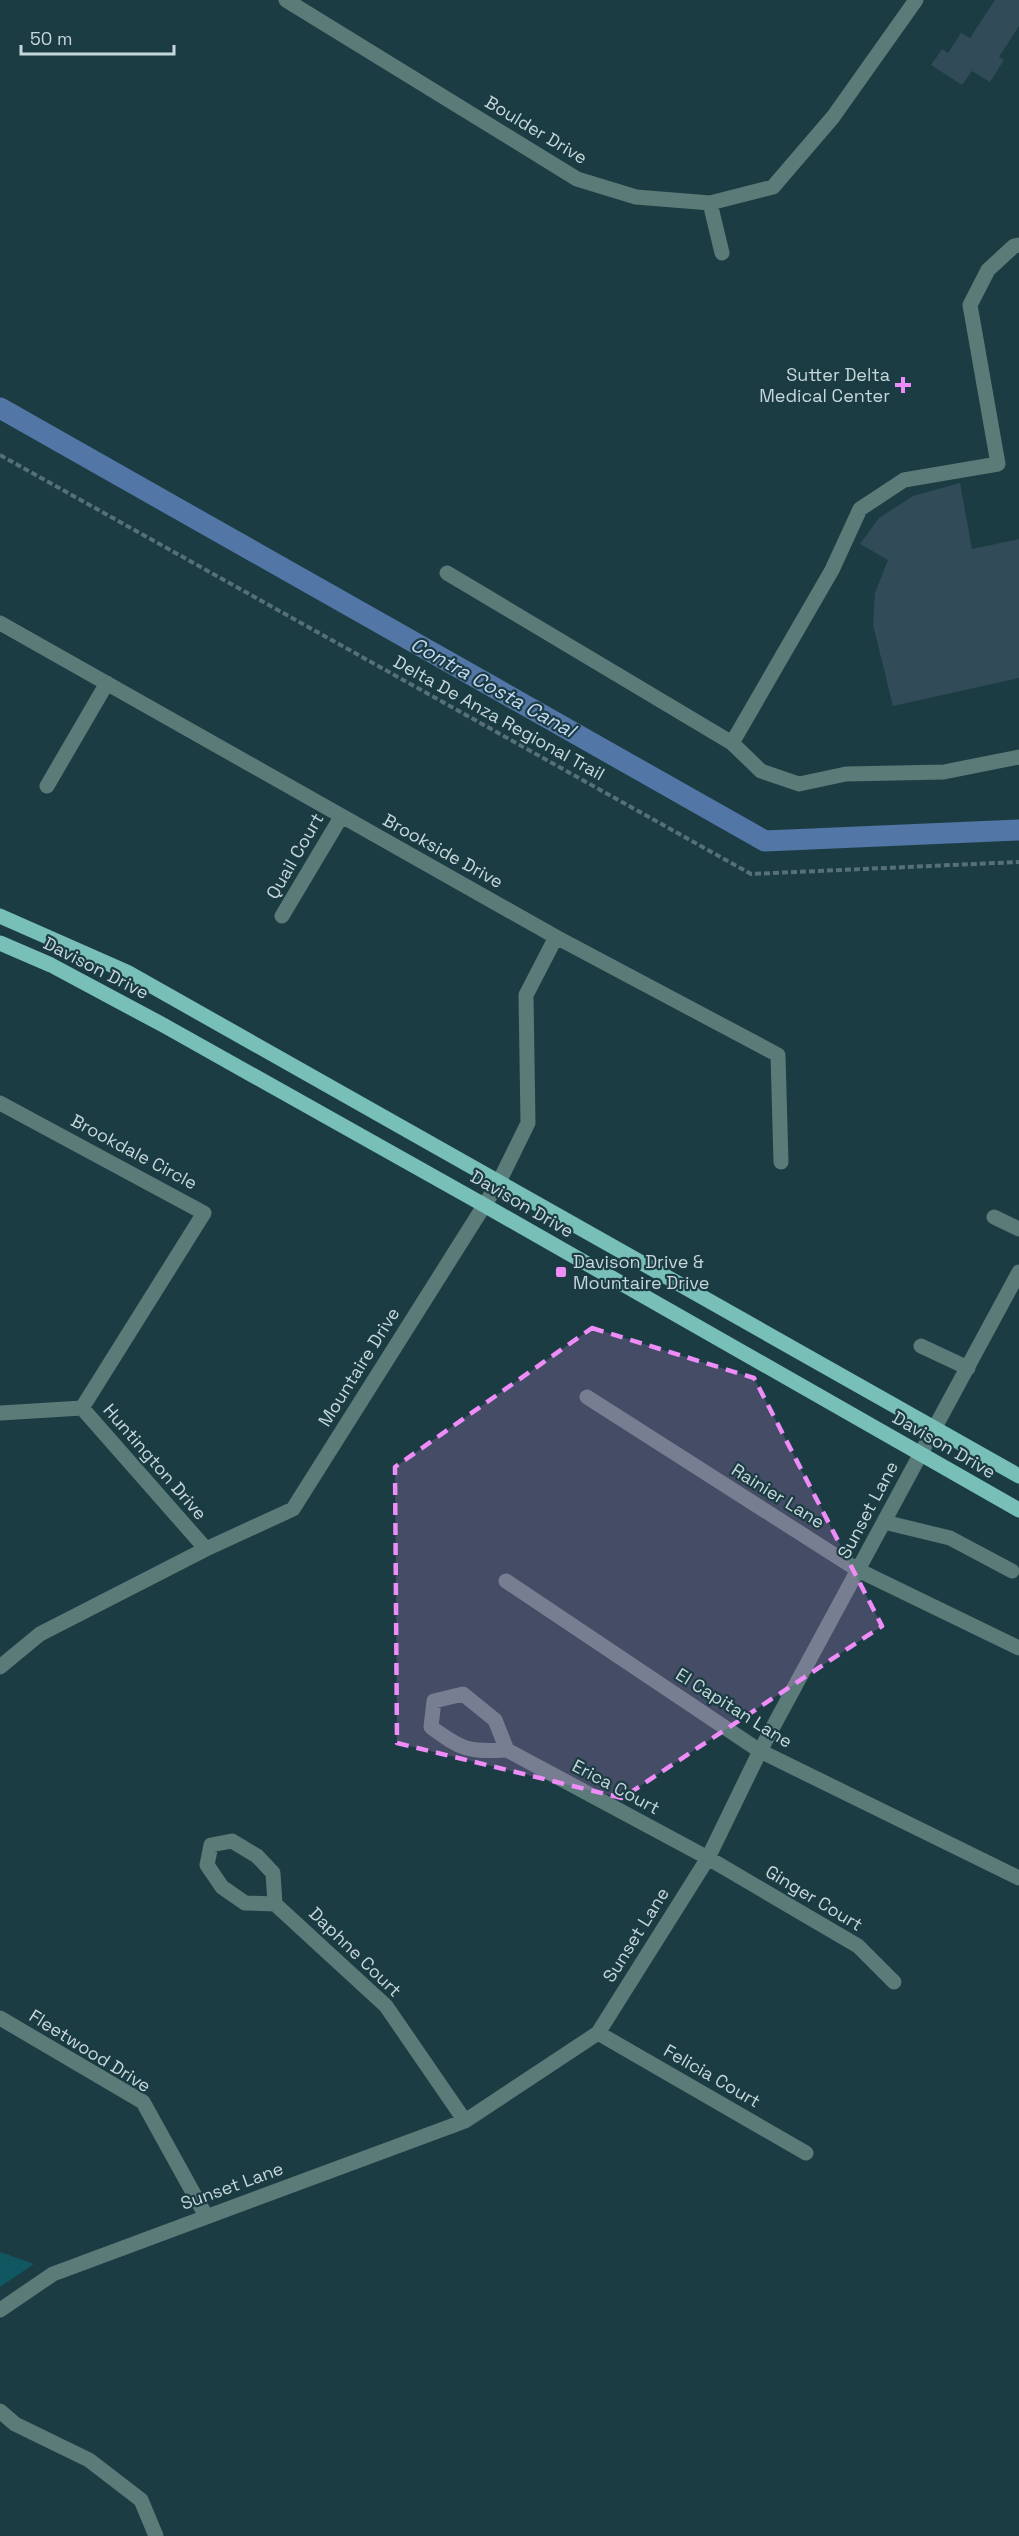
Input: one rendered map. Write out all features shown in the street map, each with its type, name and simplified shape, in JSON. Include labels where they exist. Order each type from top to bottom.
[{"type":"main road","name":"Davison Drive","points":[[0,916],[127,972],[1019,1476]]},
{"type":"main road","name":"Davison Drive","points":[[0,943],[62,970],[484,1205],[1019,1510]]},
{"type":"street","name":"Boulder Drive","points":[[286,0],[577,179],[636,197],[710,203],[773,188],[833,117],[916,0]]},
{"type":"street","points":[[710,203],[722,253]]},
{"type":"street","points":[[732,742],[832,570],[860,509],[904,480],[998,464],[970,305],[988,270],[1014,246],[1019,245]]},
{"type":"street","points":[[447,573],[732,742],[761,771],[799,784],[846,774],[944,772],[1019,757]]},
{"type":"street","name":"Brookside Drive","points":[[0,623],[556,937],[778,1055],[781,1162]]},
{"type":"street","points":[[47,786],[107,683]]},
{"type":"street","name":"Quail Court","points":[[282,916],[341,817]]},
{"type":"street","name":"Mountaire Drive","points":[[0,1667],[40,1634],[206,1549],[293,1509],[499,1182],[528,1122],[526,995],[556,937]]},
{"type":"street","name":"Brookdale Circle","points":[[0,1103],[204,1213],[82,1408]]},
{"type":"street","points":[[994,1217],[1019,1230]]},
{"type":"street","name":"Sunset Lane","points":[[0,2310],[53,2274],[465,2121],[598,2033],[708,1858],[760,1751],[1019,1272]]},
{"type":"street","points":[[921,1346],[968,1368]]},
{"type":"street","name":"Rainier Lane","points":[[586,1397],[858,1570],[1019,1648]]},
{"type":"street","name":"Huntington Drive","points":[[0,1413],[82,1408],[206,1549]]},
{"type":"street","points":[[884,1522],[950,1538],[1012,1571]]},
{"type":"street","name":"El Capitan Lane","points":[[506,1581],[760,1751],[1019,1878]]},
{"type":"street","name":"Erica Court","points":[[507,1750],[495,1720],[463,1694],[434,1701],[431,1727],[458,1746],[482,1751],[507,1750],[708,1858]]},
{"type":"street","points":[[232,1841],[257,1856],[273,1873],[275,1904],[245,1903],[222,1887],[207,1865],[211,1845],[232,1841]]},
{"type":"street","name":"Ginger Court","points":[[708,1858],[858,1946],[894,1982]]},
{"type":"street","name":"Daphne Court","points":[[275,1904],[386,2006],[465,2121]]},
{"type":"street","name":"Fleetwood Drive","points":[[0,2018],[143,2102],[206,2216]]},
{"type":"street","name":"Felicia Court","points":[[598,2033],[806,2153]]},
{"type":"street","points":[[0,2411],[15,2424],[89,2460],[141,2500],[156,2536]]},
{"type":"path","name":"Delta De Anza Regional Trail","points":[[0,455],[751,874],[1019,862]]},
{"type":"highlighted area","points":[[592,1328],[754,1378],[882,1626],[622,1798],[397,1743],[395,1467]]},
{"type":"shaded area","points":[[0,2252],[34,2264],[0,2287]]},
{"type":"building","points":[[995,0],[1019,0],[1019,26],[999,57],[1004,60],[990,82],[972,71],[962,85],[931,65],[942,49],[948,53],[961,33],[970,38]]},
{"type":"building","points":[[960,483],[972,549],[1019,539],[1019,678],[893,706],[873,625],[875,593],[888,560],[860,544],[879,518],[913,496]]},
{"type":"waterway","name":"Contra Costa Canal","points":[[0,408],[765,841],[1019,830]]},
{"type":"place","name":"Sutter Delta Medical Center","points":[[903,385]]},
{"type":"place","name":"Davison Drive & Mountaire Drive","points":[[561,1272]]}]
